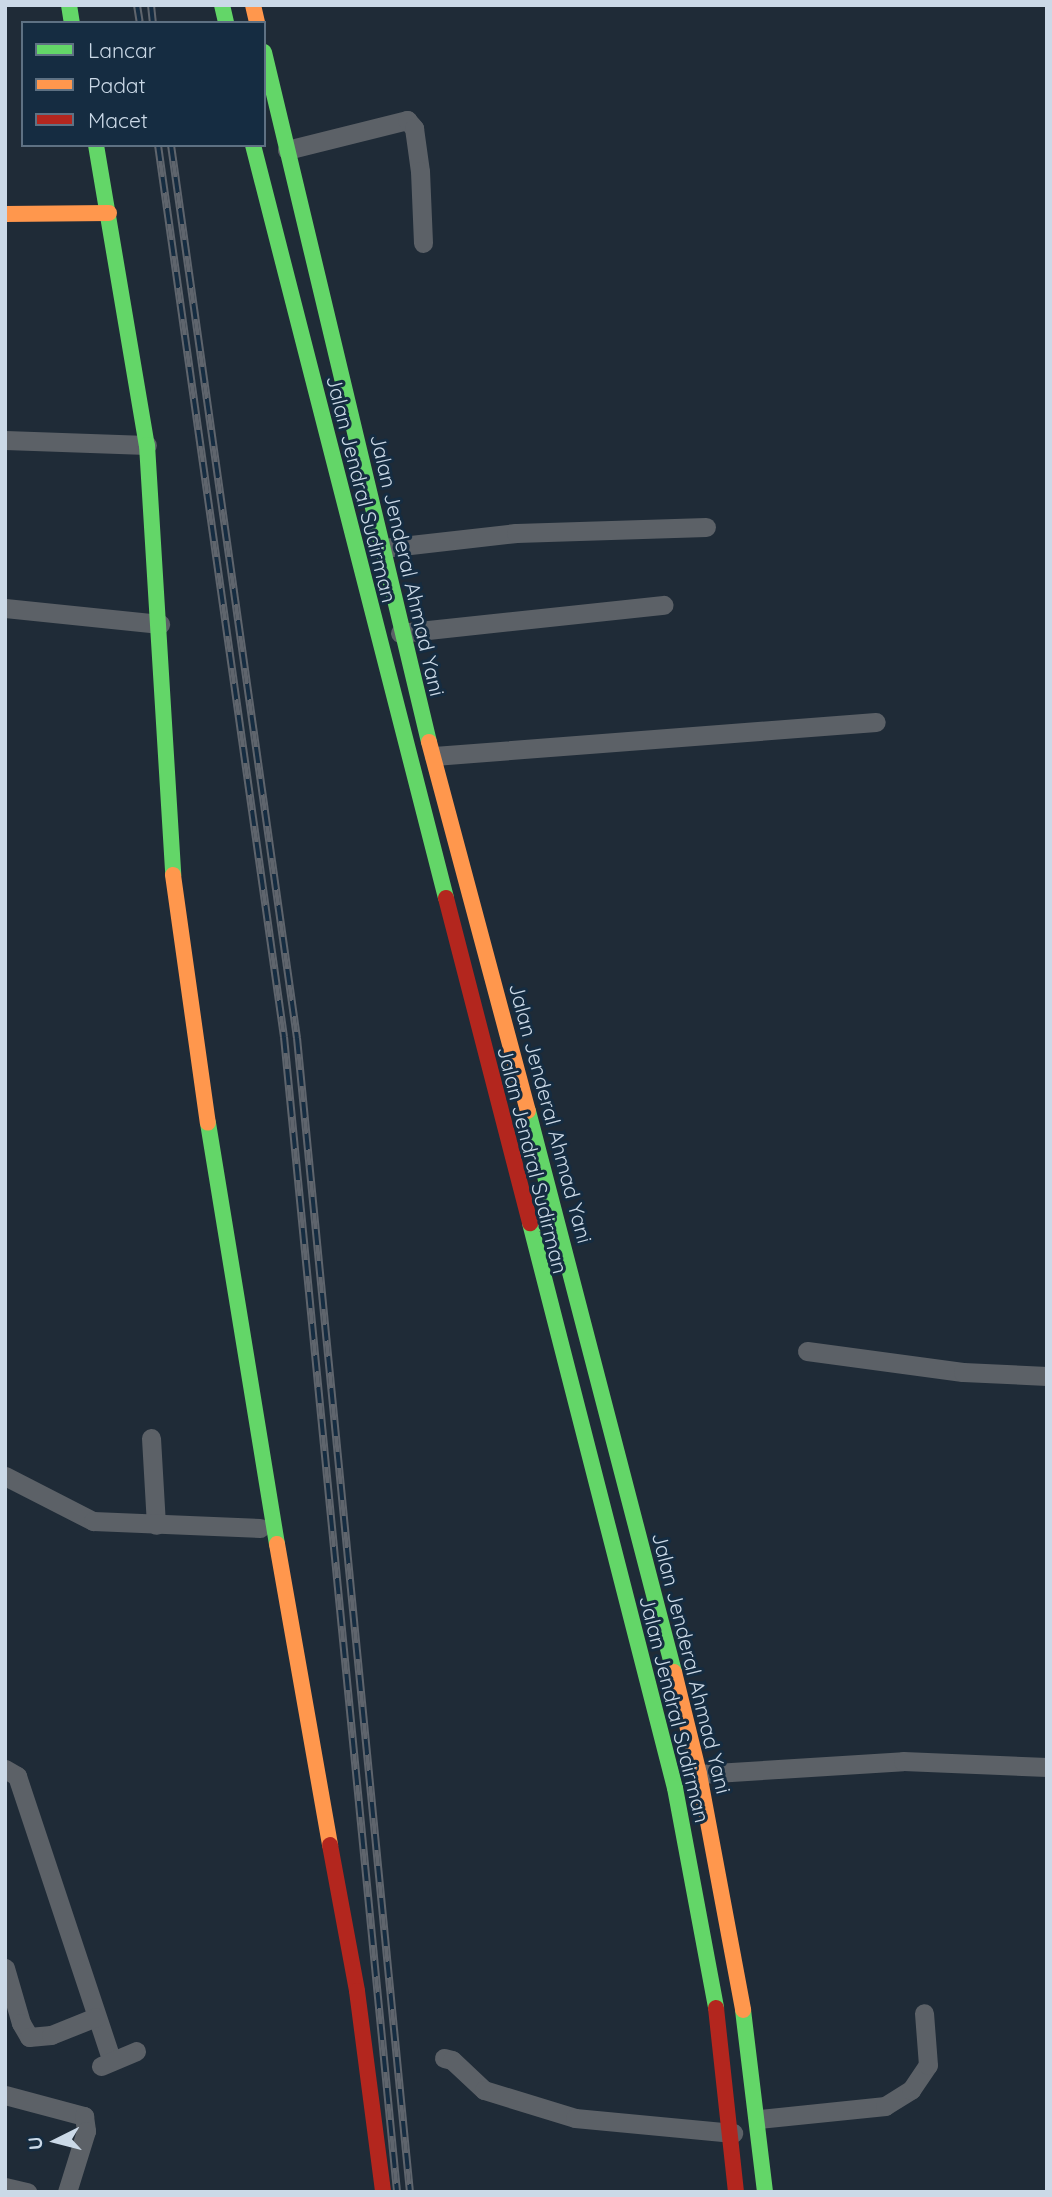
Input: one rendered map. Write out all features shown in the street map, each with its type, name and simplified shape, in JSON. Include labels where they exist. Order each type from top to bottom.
[{"type":"main road","name":"Jalan Jenderal Ahmad Yani","points":[[266,61],[306,239],[384,548],[400,633],[622,1464],[699,1774],[741,1997],[759,2119],[765,2192]]},
{"type":"main road","points":[[96,147],[147,445],[175,891],[193,1030],[282,1570],[355,1978],[383,2192]]},
{"type":"main road","name":"Jalan Jendral Sudirman","points":[[254,147],[675,1788],[702,1916],[733,2133],[736,2192]]},
{"type":"main road","points":[[5,214],[109,213]]},
{"type":"street","points":[[287,150],[407,120],[416,139],[424,243]]},
{"type":"street","points":[[5,440],[147,445]]},
{"type":"street","points":[[384,548],[516,533],[706,527]]},
{"type":"street","points":[[400,633],[664,605]]},
{"type":"street","points":[[5,608],[160,624]]},
{"type":"street","points":[[434,756],[876,722]]},
{"type":"street","points":[[807,1351],[963,1372],[1047,1376]]},
{"type":"street","points":[[151,1438],[156,1525]]},
{"type":"street","points":[[266,1465],[260,1528],[282,1570]]},
{"type":"street","points":[[5,1476],[86,1518],[156,1525],[260,1528]]},
{"type":"street","points":[[699,1774],[902,1761],[1047,1766]]},
{"type":"street","points":[[5,1769],[17,1776],[96,2017],[106,2064],[136,2051]]},
{"type":"street","points":[[5,1968],[21,2023],[29,2037],[51,2035],[96,2017]]},
{"type":"street","points":[[759,2119],[850,2112],[894,2101],[911,2090],[928,2065],[924,2013]]},
{"type":"street","points":[[444,2059],[452,2060],[484,2090],[575,2118],[733,2133]]},
{"type":"street","points":[[5,2095],[84,2116],[86,2132],[67,2192]]},
{"type":"street","points":[[5,2187],[27,2192]]},
{"type":"railway","points":[[137,5],[140,21]]},
{"type":"railway","points":[[151,5],[153,21]]},
{"type":"railway","points":[[158,147],[284,1037],[397,2192]]},
{"type":"railway","points":[[171,147],[297,1038],[410,2192]]},
{"type":"traffic: fast","points":[[69,5],[72,21]]},
{"type":"traffic: fast","points":[[222,5],[226,21]]},
{"type":"traffic: fast","points":[[266,60],[429,742]]},
{"type":"traffic: fast","points":[[96,147],[147,445],[173,875]]},
{"type":"traffic: fast","points":[[254,147],[446,898]]},
{"type":"traffic: fast","points":[[528,1111],[674,1672]]},
{"type":"traffic: fast","points":[[208,1123],[277,1544]]},
{"type":"traffic: fast","points":[[530,1223],[675,1788],[716,2008]]},
{"type":"traffic: fast","points":[[743,2010],[765,2192]]},
{"type":"traffic: slow","points":[[253,5],[257,21]]},
{"type":"traffic: slow","points":[[5,214],[109,213]]},
{"type":"traffic: slow","points":[[429,742],[528,1111]]},
{"type":"traffic: slow","points":[[173,875],[208,1123]]},
{"type":"traffic: slow","points":[[277,1544],[330,1845]]},
{"type":"traffic: slow","points":[[674,1672],[699,1774],[743,2010]]},
{"type":"traffic: jam","points":[[446,898],[530,1223]]},
{"type":"traffic: jam","points":[[330,1845],[357,1991],[383,2192]]},
{"type":"traffic: jam","points":[[716,2008],[736,2192]]}]
